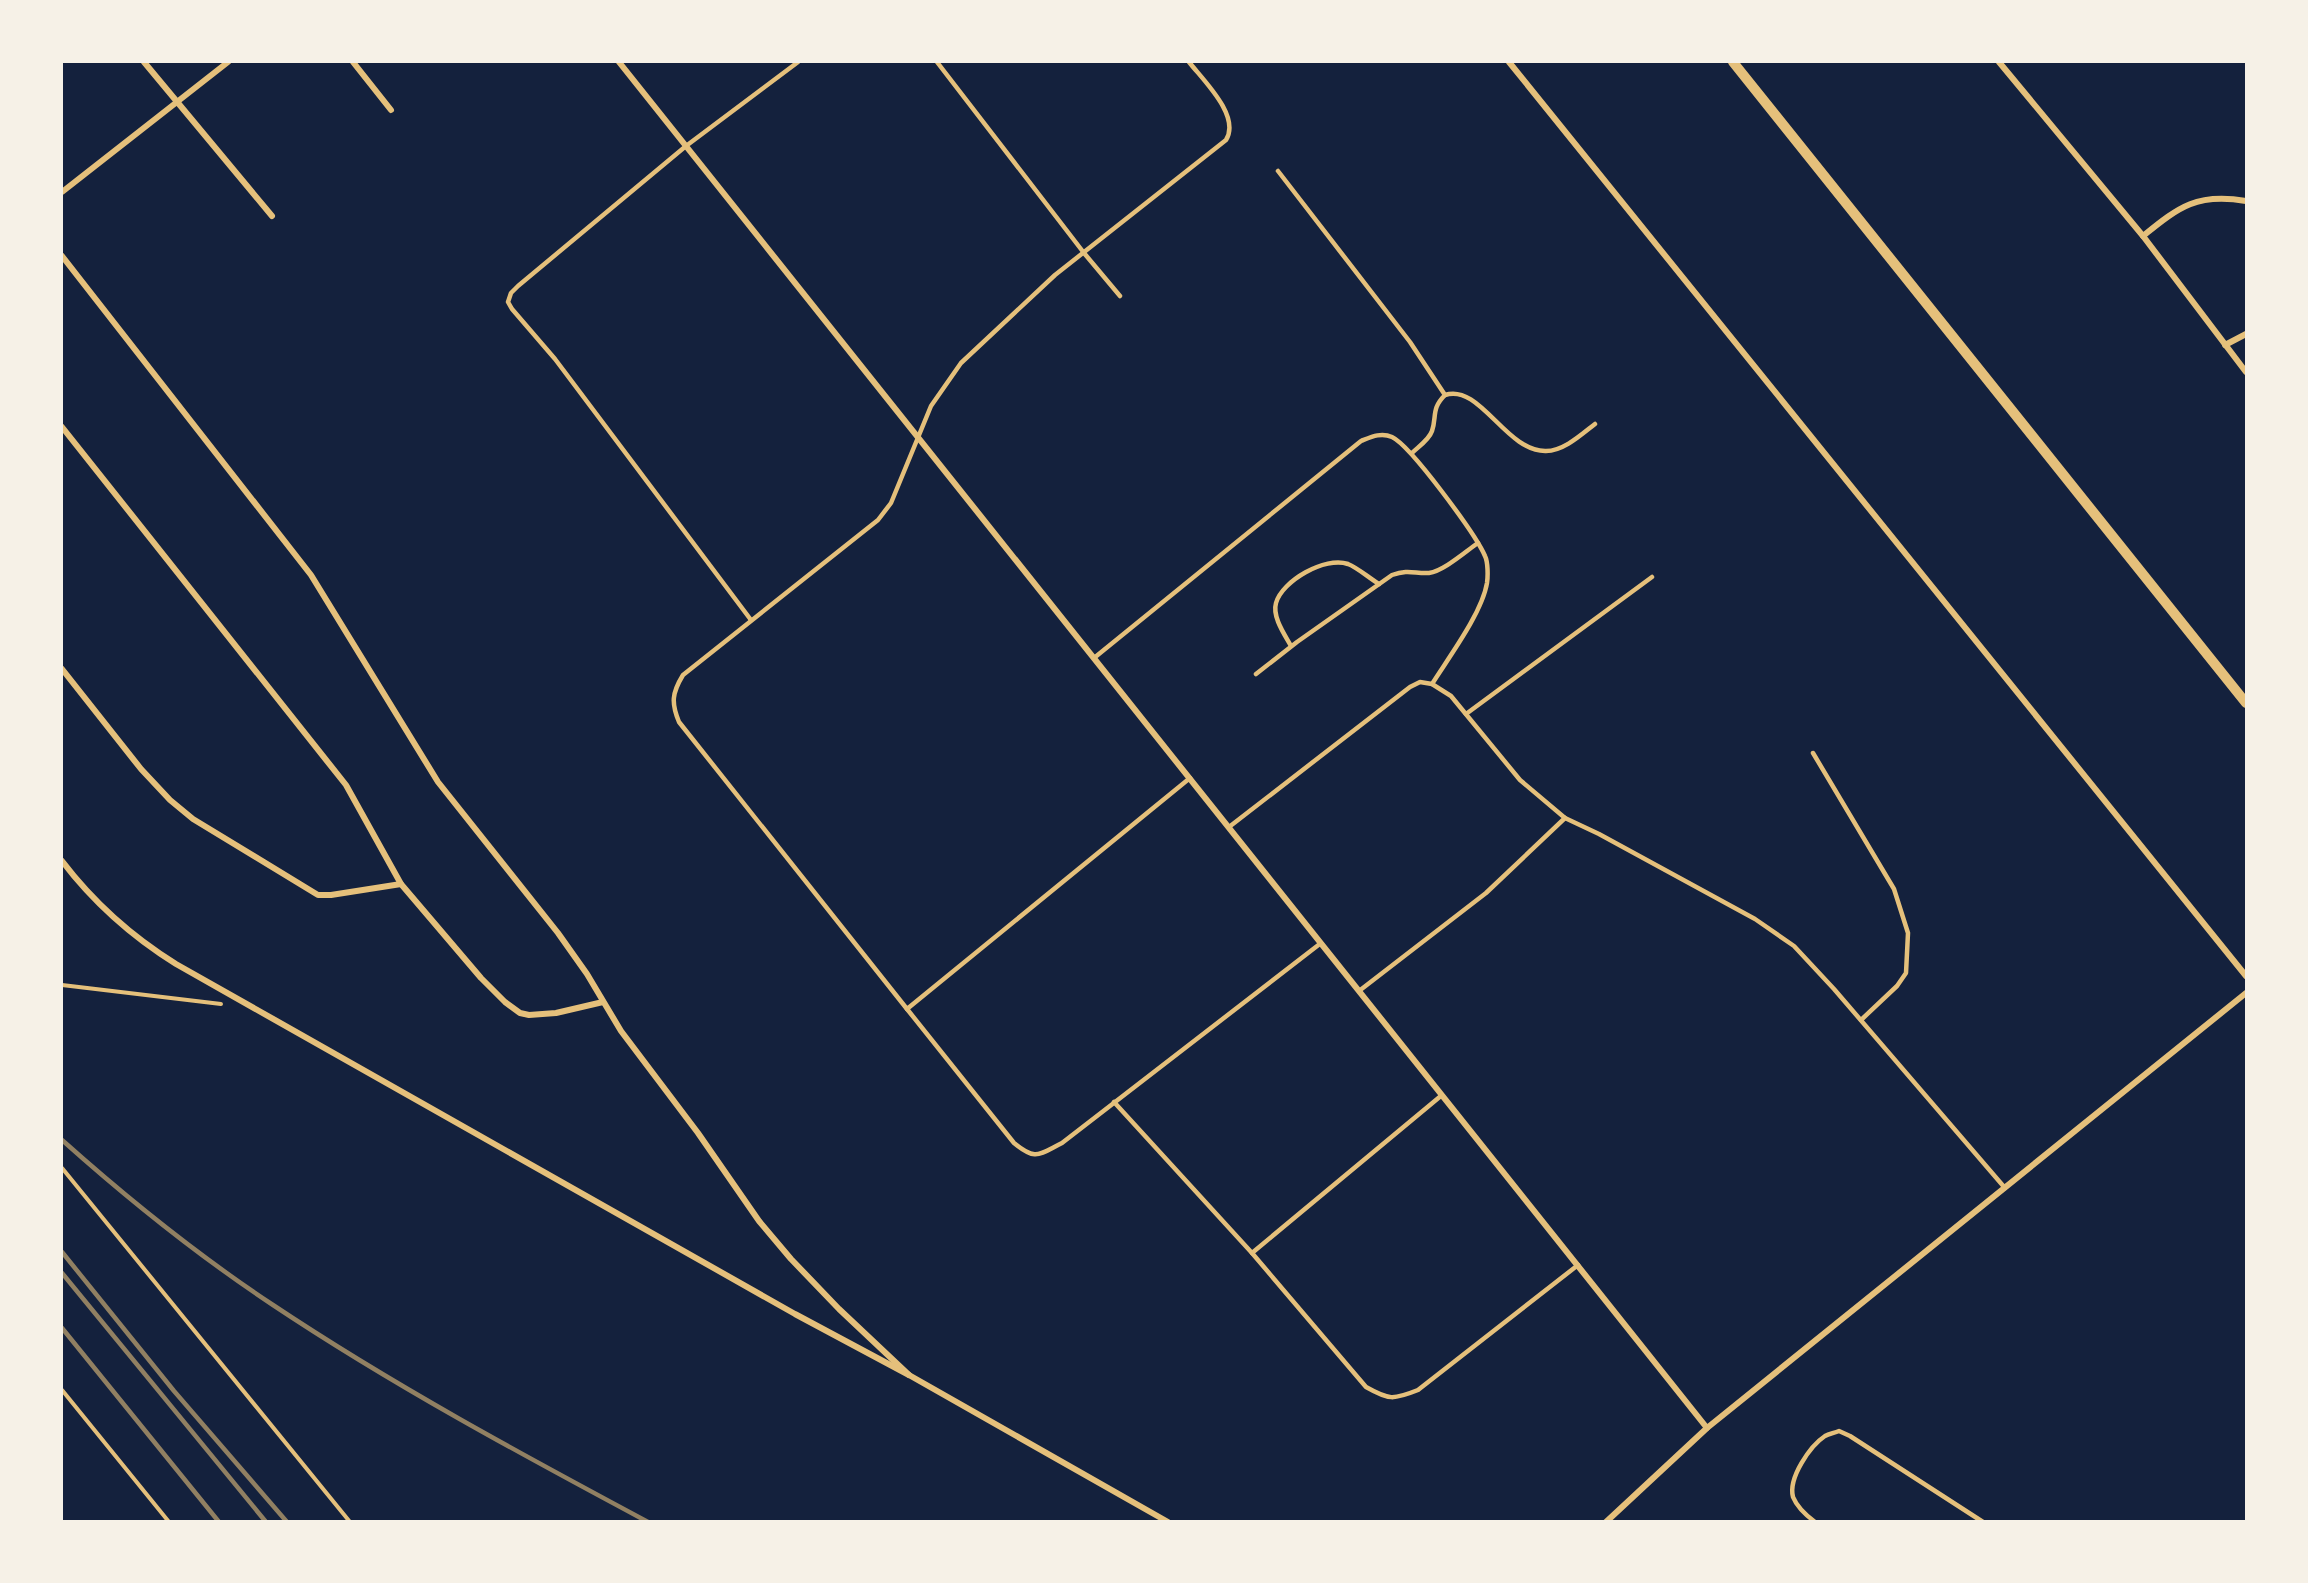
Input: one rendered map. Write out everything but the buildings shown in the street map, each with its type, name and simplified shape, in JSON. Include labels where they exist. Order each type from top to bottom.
[{"type":"street","points":[[144,62],[272,216]]},
{"type":"street","points":[[62,192],[228,62]]},
{"type":"street","points":[[353,62],[392,110]]},
{"type":"street","points":[[619,62],[1707,1428]]},
{"type":"street","points":[[1509,62],[2247,976]]},
{"type":"street","points":[[1733,62],[2247,703]]},
{"type":"street","points":[[1999,62],[2143,236],[2247,372]]},
{"type":"street","points":[[2143,236],[2189,203],[2217,199],[2247,201]]},
{"type":"street","points":[[62,256],[311,575],[438,782],[558,933],[621,1031],[698,1133],[759,1221],[791,1259],[839,1309],[909,1375]]},
{"type":"street","points":[[2225,345],[2247,334]]},
{"type":"street","points":[[62,428],[346,785],[401,884],[481,978],[505,1002],[520,1013],[529,1015],[555,1013],[603,1002]]},
{"type":"street","points":[[62,669],[141,769],[170,800],[193,819],[318,895],[401,884]]},
{"type":"street","points":[[62,861],[87,893],[128,930],[166,957],[251,1008],[1168,1521]]},
{"type":"street","points":[[1606,1521],[1707,1428],[2247,993]]},
{"type":"lane","points":[[751,620],[555,359],[508,302],[511,292],[686,146],[798,62]]},
{"type":"lane","points":[[937,62],[1084,253],[1120,296]]},
{"type":"lane","points":[[1188,62],[1227,112],[1231,126],[1229,135],[1217,150],[1055,275],[961,363],[931,406],[891,503],[878,520],[683,675],[674,691],[674,709],[679,722],[907,1009],[1014,1143],[1028,1154],[1041,1154],[1062,1143],[1321,943]]},
{"type":"lane","points":[[1278,171],[1410,342],[1445,395]]},
{"type":"lane","points":[[1412,453],[1432,431],[1435,407],[1445,395],[1453,392],[1470,399],[1517,442],[1534,449],[1548,451],[1559,447],[1579,437],[1595,424]]},
{"type":"lane","points":[[1094,658],[1361,441],[1378,435],[1391,436],[1412,453],[1486,557],[1488,582],[1479,606],[1432,684]]},
{"type":"lane","points":[[1256,674],[1291,646],[1392,575],[1404,571],[1430,573],[1478,543]]},
{"type":"lane","points":[[1291,646],[1277,619],[1275,604],[1282,591],[1296,579],[1325,563],[1337,562],[1348,564],[1379,584]]},
{"type":"lane","points":[[1466,714],[1652,578]]},
{"type":"lane","points":[[1229,827],[1410,687],[1420,682],[1432,684],[1451,696],[1520,780],[1565,818],[1745,913],[1778,933],[1794,946],[1861,1020],[2005,1188]]},
{"type":"lane","points":[[1813,753],[1894,888],[1908,933],[1906,973],[1897,986],[1861,1020]]},
{"type":"lane","points":[[907,1009],[1190,778]]},
{"type":"lane","points":[[1359,991],[1486,893],[1565,818]]},
{"type":"lane","points":[[1252,1253],[1442,1095]]},
{"type":"lane","points":[[1114,1102],[1252,1253],[1366,1387],[1386,1398],[1397,1398],[1418,1390],[1578,1265]]},
{"type":"lane","points":[[1815,1521],[1801,1510],[1793,1497],[1792,1483],[1812,1449],[1826,1436],[1839,1431],[1983,1521]]},
{"type":"path","points":[[62,985],[251,1008]]},
{"type":"path","points":[[62,1168],[350,1521]]},
{"type":"path","points":[[62,1390],[169,1521]]},
{"type":"railway","points":[[62,1140],[164,1226],[218,1267],[318,1335],[505,1445],[648,1522]]},
{"type":"railway","points":[[62,1252],[174,1391],[287,1522]]},
{"type":"railway","points":[[62,1273],[266,1522]]},
{"type":"railway","points":[[62,1328],[219,1522]]}]
